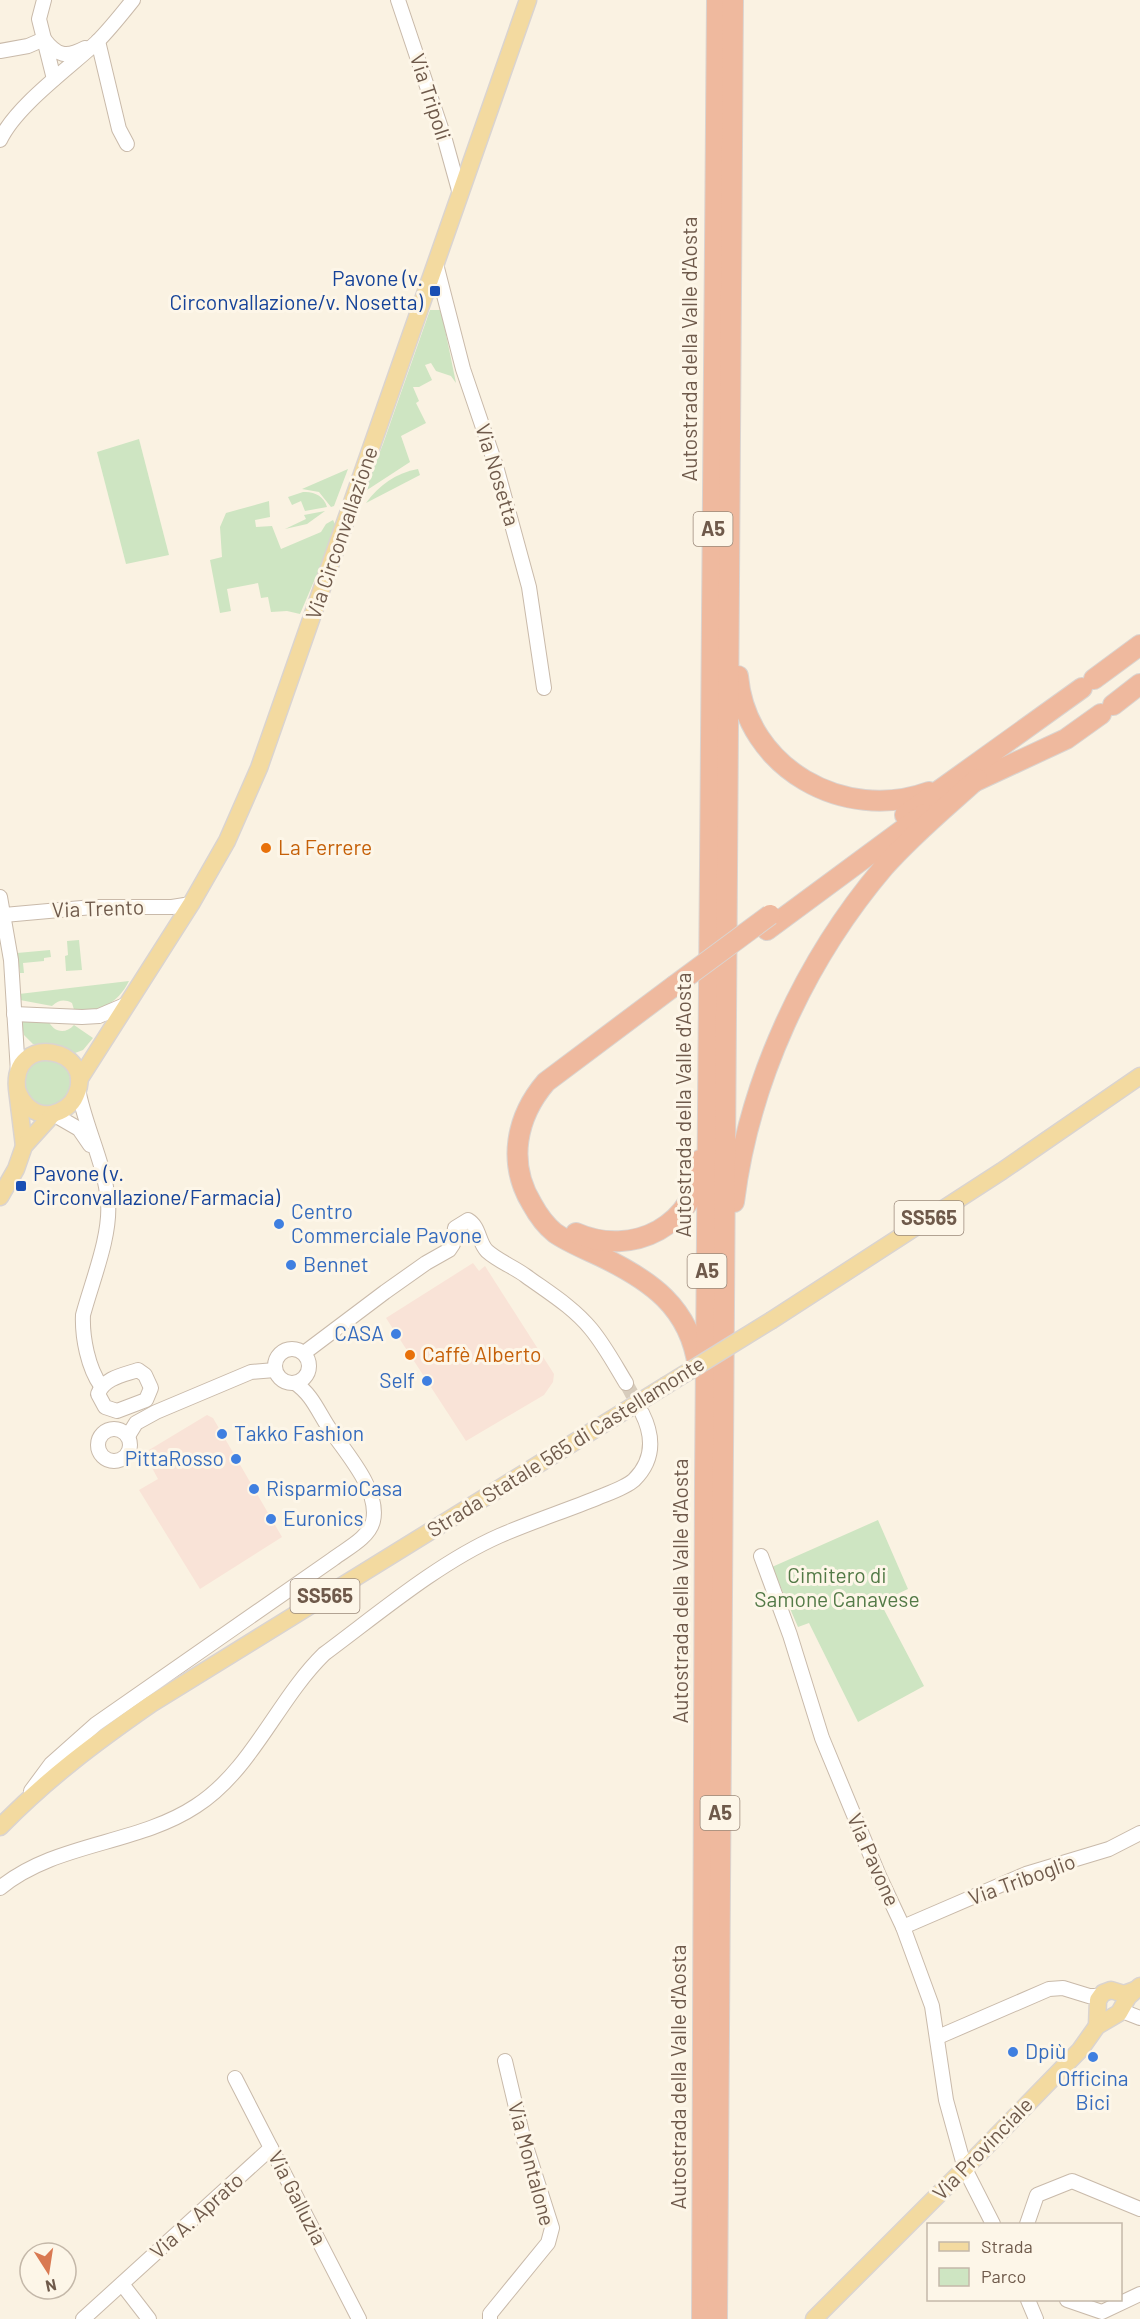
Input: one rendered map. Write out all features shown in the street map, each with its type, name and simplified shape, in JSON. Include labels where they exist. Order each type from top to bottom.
[{"type":"highway","name":"Autostrada della Valle d'Aosta","points":[[702,2319],[705,1483],[717,0]]},
{"type":"highway","name":"Autostrada della Valle d'Aosta","points":[[717,2319],[734,0]]},
{"type":"highway","points":[[728,575],[736,620],[736,659],[743,706],[755,732],[780,762],[815,786],[859,800],[903,800],[942,787]]},
{"type":"highway","points":[[769,923],[942,787],[1140,645]]},
{"type":"highway","points":[[708,1059],[700,1123],[698,1173],[692,1192],[679,1214],[659,1231],[640,1239],[619,1243],[604,1242],[579,1235],[550,1215],[537,1195],[526,1160],[528,1132],[537,1107],[554,1085],[674,993],[897,832],[976,779],[1066,738],[1140,684]]},
{"type":"highway","points":[[723,1306],[732,1259],[735,1189],[748,1131],[773,1052],[791,1012],[843,922],[879,874],[931,819],[976,779]]},
{"type":"highway","points":[[674,993],[546,1082],[530,1101],[525,1112],[518,1136],[517,1156],[525,1192],[548,1226],[569,1241],[640,1276],[662,1294],[680,1316],[692,1339],[696,1354],[699,1453],[705,1483]]},
{"type":"main road","name":"Via Circonvallazione","points":[[0,1197],[16,1169],[24,1146],[53,1114],[72,1103],[103,1040],[192,904],[227,841],[260,768],[528,0]]},
{"type":"main road","name":"Via Circonvallazione","points":[[67,1058],[87,1054],[103,1040]]},
{"type":"main road","points":[[53,1114],[45,1114],[30,1108],[19,1096],[17,1080],[26,1060],[38,1053],[53,1052],[67,1058],[75,1068],[79,1085]]},
{"type":"main road","name":"Strada Statale 565 di Castellamonte","points":[[0,1827],[89,1746],[151,1704],[772,1320],[1002,1172],[1140,1076]]},
{"type":"main road","name":"Via Circonvallazione","points":[[17,1080],[24,1146]]},
{"type":"main road","name":"Via Provinciale","points":[[814,2319],[1080,2050],[1112,2003]]},
{"type":"street","points":[[44,0],[39,20],[54,79]]},
{"type":"street","points":[[0,140],[5,129],[54,79],[98,41],[133,0]]},
{"type":"street","name":"Via Tripoli","points":[[398,0],[445,140],[460,194]]},
{"type":"street","points":[[44,39],[53,51],[63,54],[74,54],[98,41]]},
{"type":"street","points":[[0,51],[28,46],[44,39]]},
{"type":"street","points":[[98,41],[119,129],[127,144]]},
{"type":"street","name":"Via Nosetta","points":[[436,264],[463,369],[496,466],[530,587],[544,688]]},
{"type":"street","points":[[0,897],[11,960],[17,1080]]},
{"type":"street","name":"Via Trento","points":[[4,915],[93,907],[171,907],[192,904]]},
{"type":"street","points":[[14,1014],[99,1016],[127,1004]]},
{"type":"street","points":[[15,1031],[25,1045],[38,1053]]},
{"type":"street","points":[[79,1085],[81,1106],[97,1150],[108,1202],[107,1229],[83,1315],[82,1328],[95,1378],[101,1386]]},
{"type":"street","points":[[53,1114],[80,1129],[99,1163]]},
{"type":"street","points":[[304,1353],[385,1292],[449,1250],[453,1244],[455,1228],[468,1220],[473,1223],[482,1245],[488,1252],[522,1272],[570,1308],[590,1327],[609,1353],[626,1383]]},
{"type":"street","points":[[295,1349],[304,1353],[310,1363],[305,1378],[295,1383],[280,1379],[275,1370],[277,1358],[285,1350],[295,1349]]},
{"type":"street","points":[[105,1407],[117,1411],[146,1400],[151,1388],[145,1375],[138,1370],[118,1376],[101,1386],[98,1394],[105,1407],[103,1417],[108,1430]]},
{"type":"street","points":[[128,1436],[119,1430],[108,1430],[100,1436],[98,1445],[101,1455],[109,1460],[120,1460],[128,1452],[128,1436],[136,1423],[156,1412],[251,1372],[275,1370]]},
{"type":"street","points":[[21,1806],[51,1764],[96,1724],[333,1559],[363,1536],[372,1525],[372,1503],[362,1475],[331,1431],[313,1400],[295,1383]]},
{"type":"street","points":[[0,1888],[9,1881],[51,1860],[169,1821],[196,1807],[222,1787],[237,1770],[306,1672],[333,1647],[454,1559],[498,1536],[590,1501],[633,1481],[646,1466],[652,1449],[650,1433],[642,1413]]},
{"type":"street","name":"Via Pavone","points":[[761,1556],[790,1635],[822,1738],[880,1878],[903,1927],[932,2006],[946,2100],[964,2169],[992,2223]]},
{"type":"street","name":"Via Triboglio","points":[[903,1927],[1026,1874],[1109,1849],[1140,1833]]},
{"type":"street","points":[[938,2037],[1048,1989],[1063,1988],[1112,2003],[1140,2018]]},
{"type":"street","name":"Via Montalone","points":[[490,2319],[490,2314],[548,2242],[552,2228],[523,2137],[505,2061]]},
{"type":"street","name":"Via Galluzia","points":[[235,2078],[359,2319]]},
{"type":"street","name":"Via A. Aprato","points":[[83,2319],[272,2148]]},
{"type":"street","points":[[1027,2223],[1037,2194],[1072,2181],[1140,2209]]},
{"type":"street","points":[[122,2284],[148,2319]]},
{"type":"street","points":[[1070,2301],[1102,2312],[1140,2294]]},
{"type":"street","points":[[1029,2301],[1036,2319]]},
{"type":"shaded area","points":[[473,1263],[479,1271],[485,1266],[554,1374],[553,1382],[544,1395],[466,1441],[386,1318]]},
{"type":"shaded area","points":[[207,1415],[213,1418],[282,1537],[200,1589],[139,1490],[158,1479],[144,1453]]},
{"type":"green space","points":[[430,310],[441,310],[456,383],[451,376],[436,371],[431,363],[425,365],[432,380],[419,387],[413,387],[419,401],[416,403],[426,423],[401,436],[410,462],[364,492],[383,444]]},
{"type":"green space","points":[[139,439],[169,555],[126,564],[97,452]]},
{"type":"green space","points":[[348,469],[334,506],[331,507],[319,492],[302,489]]},
{"type":"green space","points":[[418,469],[420,475],[366,503],[389,481],[402,473]]},
{"type":"green space","points":[[303,492],[318,495],[327,507],[305,511],[301,501],[292,505],[288,497]]},
{"type":"green space","points":[[269,501],[270,517],[255,520],[256,527],[272,526],[281,549],[321,532],[326,524],[333,520],[336,526],[338,525],[300,614],[287,611],[271,612],[268,597],[261,598],[258,583],[227,589],[231,611],[220,613],[210,560],[222,557],[220,527],[226,513]]},
{"type":"green space","points":[[325,511],[307,524],[285,529],[306,519],[304,515]]},
{"type":"green space","points":[[79,940],[82,970],[66,971],[67,941]]},
{"type":"green space","points":[[50,950],[51,957],[44,958],[44,961],[23,963],[24,973],[20,973],[17,953]]},
{"type":"green space","points":[[129,981],[119,996],[107,1005],[75,1013],[72,1003],[62,1001],[52,1006],[20,1000],[19,994]]},
{"type":"green space","points":[[20,1019],[48,1020],[60,1031],[67,1030],[74,1025],[93,1038],[83,1050],[75,1053],[55,1045],[33,1044],[24,1035]]},
{"type":"green space","points":[[49,1056],[72,1072],[70,1096],[47,1107],[37,1104],[24,1094],[26,1067]]},
{"type":"green space","name":"Cimitero di Samone Canavese","points":[[878,1520],[908,1589],[880,1602],[924,1686],[858,1722],[809,1623],[798,1627],[772,1567]]},
{"type":"tunnel","points":[[626,1383],[641,1411]]},
{"type":"place","name":"Pavone (v. Circonvallazione/v. Nosetta)","points":[[435,291]]},
{"type":"place","name":"La Ferrere","points":[[266,848]]},
{"type":"place","name":"Pavone (v. Circonvallazione/Farmacia)","points":[[21,1186]]},
{"type":"place","name":"Centro Commerciale Pavone","points":[[279,1224]]},
{"type":"place","name":"Bennet","points":[[291,1265]]},
{"type":"place","name":"CASA","points":[[396,1334]]},
{"type":"place","name":"Caffè Alberto","points":[[410,1355]]},
{"type":"place","name":"Self","points":[[427,1381]]},
{"type":"place","name":"Takko Fashion","points":[[222,1434]]},
{"type":"place","name":"PittaRosso","points":[[236,1459]]},
{"type":"place","name":"RisparmioCasa","points":[[254,1489]]},
{"type":"place","name":"Euronics","points":[[271,1519]]},
{"type":"place","name":"Dpiù","points":[[1013,2052]]},
{"type":"place","name":"Officina Bici","points":[[1093,2057]]}]
